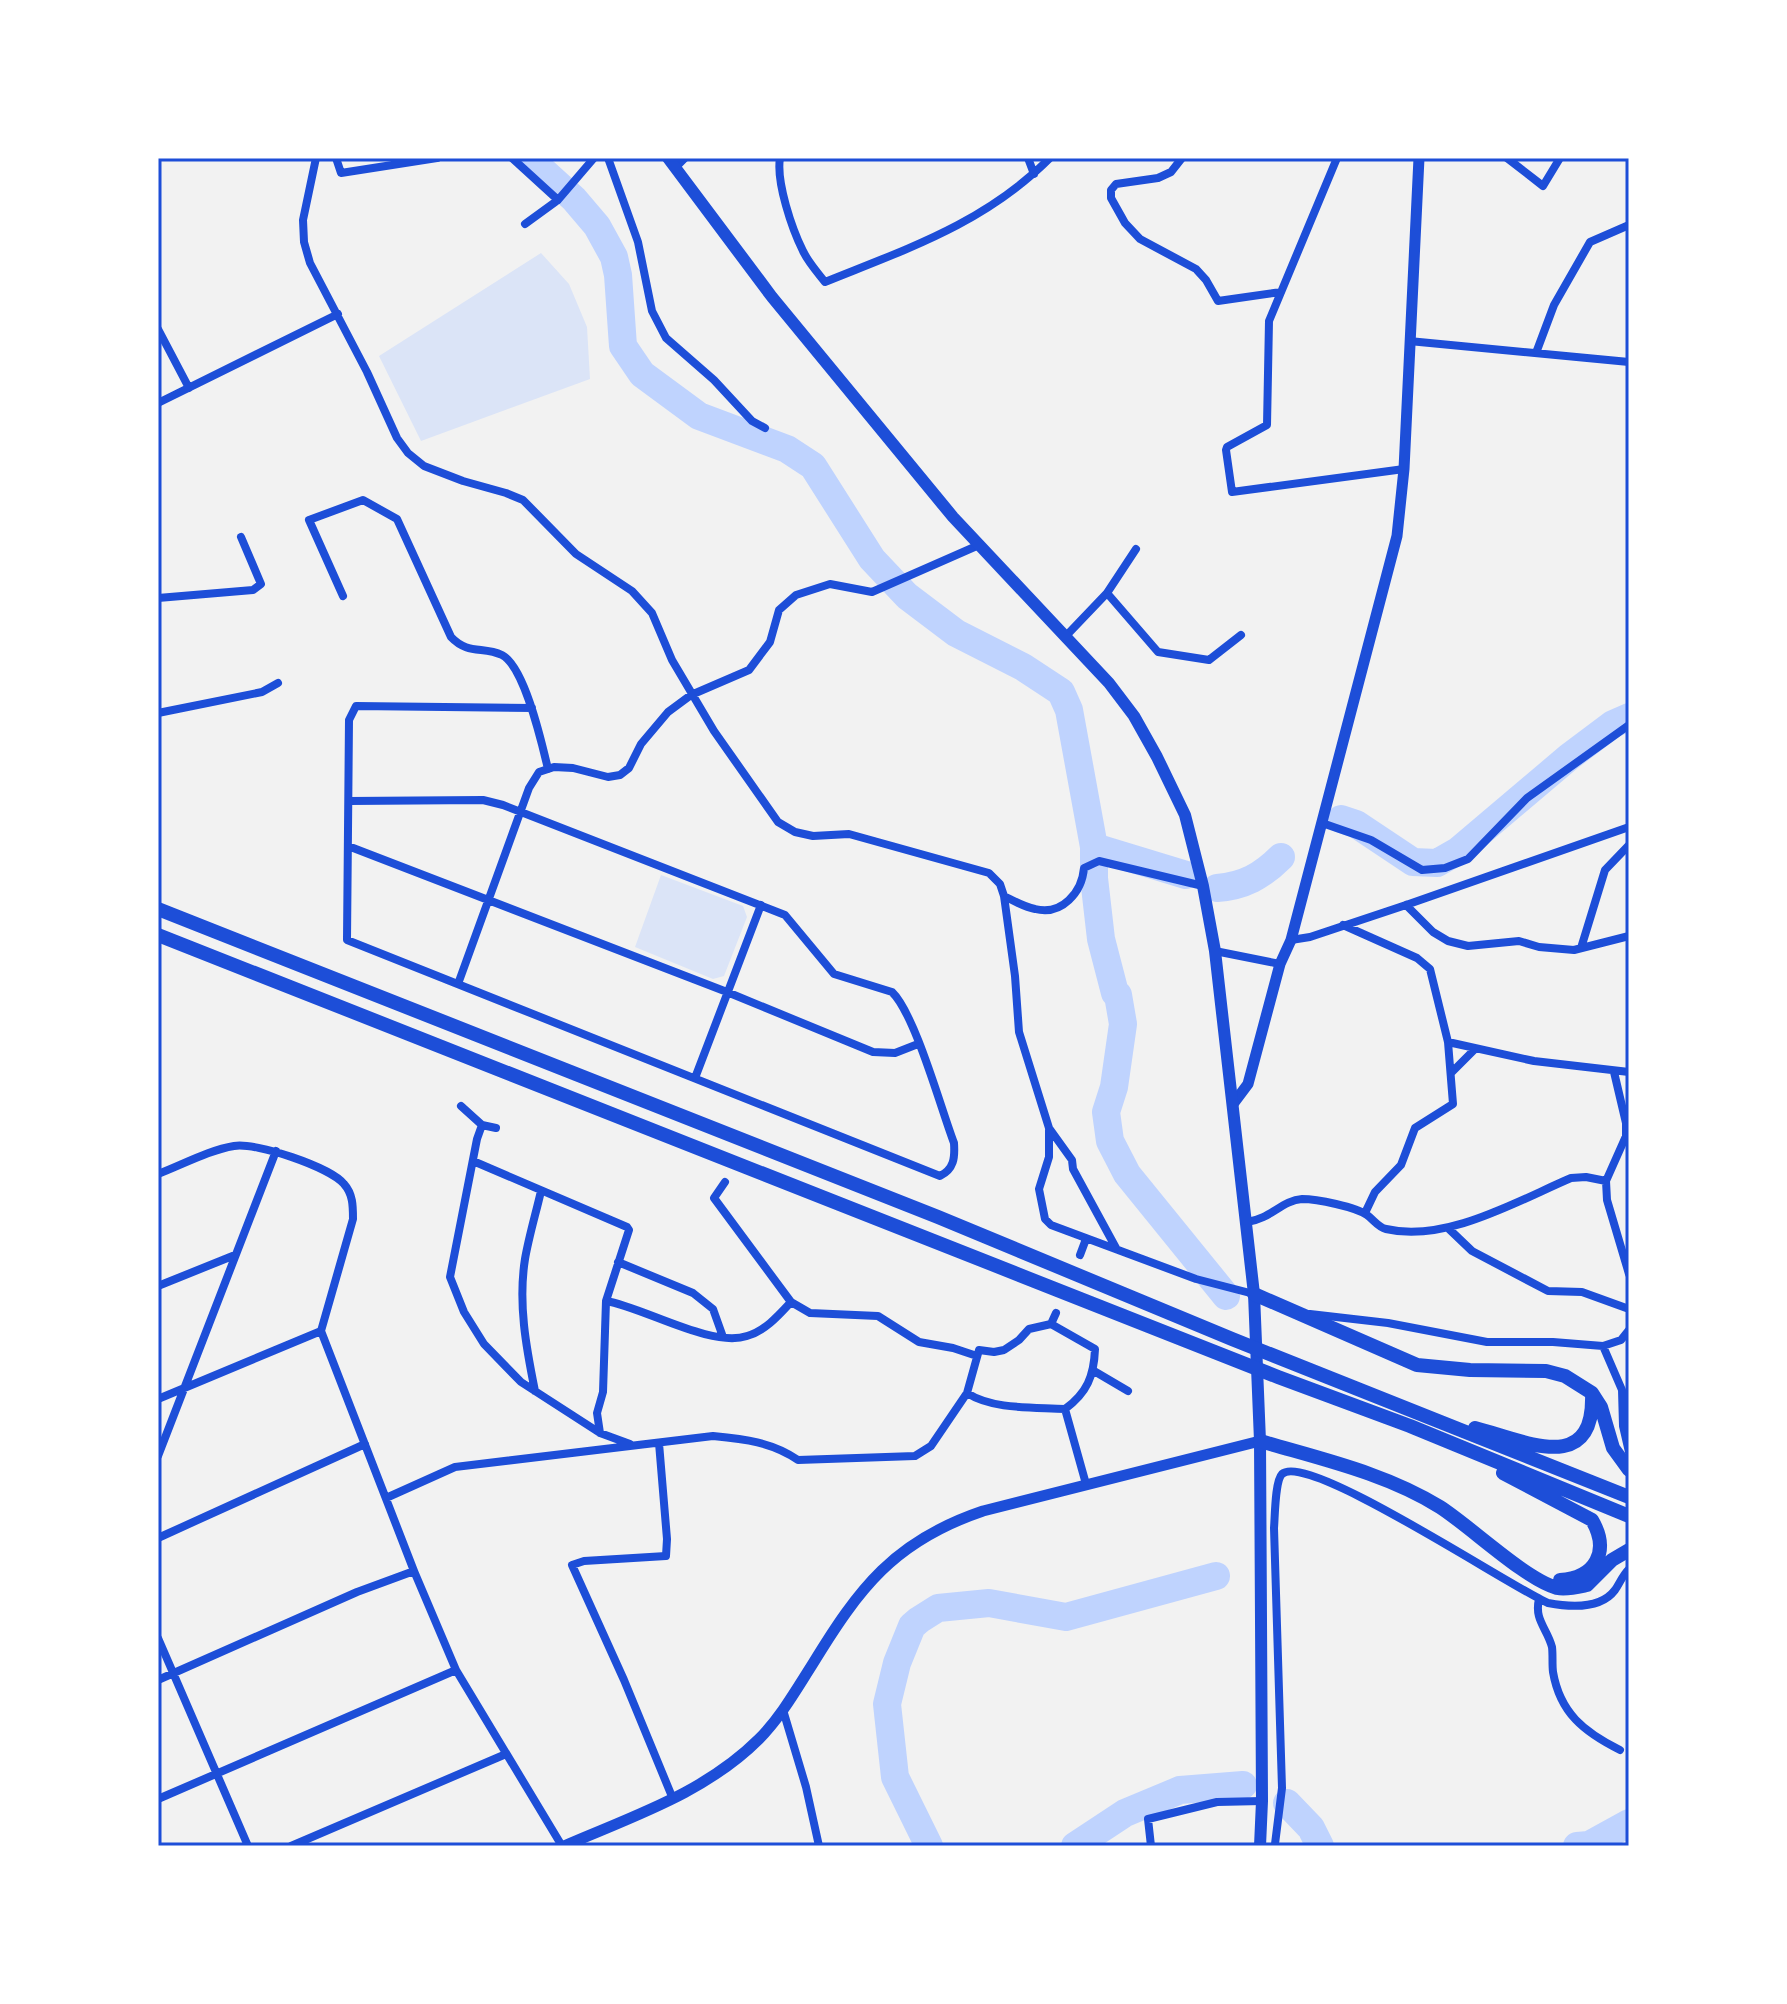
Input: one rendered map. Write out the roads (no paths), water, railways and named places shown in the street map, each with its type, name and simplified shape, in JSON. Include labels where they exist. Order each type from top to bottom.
[{"type":"main road","points":[[676,161],[831,370],[979,545],[1109,683],[1134,716],[1185,815],[1215,951],[1254,1294],[1260,1441],[1260,1846]]},
{"type":"main road","points":[[158,909],[908,1205],[1277,1356],[1629,1516]]},
{"type":"main road","points":[[158,935],[1278,1377],[1412,1419],[1629,1497]]},
{"type":"main road","points":[[1254,1294],[1417,1365],[1470,1370],[1546,1371],[1565,1376],[1592,1393],[1601,1407],[1613,1448],[1629,1470]]},
{"type":"main road","points":[[1412,1419],[1553,1447],[1570,1445],[1582,1439],[1587,1431],[1593,1413],[1592,1393]]},
{"type":"main road","points":[[1412,1419],[1592,1520],[1599,1532],[1598,1559],[1581,1576],[1544,1582]]},
{"type":"main road","points":[[1260,1441],[1365,1472],[1407,1488],[1469,1527],[1544,1582],[1566,1589],[1587,1585],[1612,1560],[1629,1550]]},
{"type":"street","points":[[316,158],[303,220],[304,242],[310,263],[397,438],[408,453],[424,466],[523,500],[576,554],[632,591],[652,613],[691,695],[778,822],[795,832],[813,836],[849,834],[989,873],[1000,884],[1004,896],[1019,1032],[1049,1128],[1049,1157],[1039,1189],[1045,1219],[1051,1225],[1086,1239],[1196,1279],[1254,1294]]},
{"type":"street","points":[[336,158],[341,173],[437,158]]},
{"type":"street","points":[[512,158],[559,199]]},
{"type":"street","points":[[525,224],[559,199],[594,158]]},
{"type":"street","points":[[608,158],[638,242],[652,311],[666,338],[714,380],[752,421],[765,428]]},
{"type":"street","points":[[780,158],[778,171],[782,193],[803,253],[825,282],[955,227],[1001,202],[1050,158]]},
{"type":"street","points":[[1028,158],[1034,174]]},
{"type":"street","points":[[1182,158],[1171,172],[1158,178],[1116,184],[1111,190],[1111,198],[1125,223],[1140,239],[1179,257],[1196,269],[1218,301],[1281,292]]},
{"type":"street","points":[[1337,158],[1269,321],[1267,425],[1227,447],[1232,492],[1404,469]]},
{"type":"street","points":[[1233,1104],[1248,1084],[1280,964],[1291,940],[1397,536],[1404,469],[1419,158]]},
{"type":"street","points":[[1507,158],[1543,186],[1560,158]]},
{"type":"street","points":[[1536,353],[1554,305],[1590,242],[1629,225]]},
{"type":"street","points":[[158,403],[338,314]]},
{"type":"street","points":[[158,329],[189,388]]},
{"type":"street","points":[[1409,341],[1629,362]]},
{"type":"street","points":[[343,596],[309,520],[363,500],[397,519],[451,637],[461,647],[503,656],[512,666],[532,708],[548,769]]},
{"type":"street","points":[[158,598],[253,590],[261,584],[241,537]]},
{"type":"street","points":[[458,984],[521,811],[539,772],[562,765],[608,777],[620,775],[629,768],[658,721],[691,695],[749,670],[770,642],[779,610],[796,595],[830,584],[872,592],[979,545]]},
{"type":"street","points":[[1065,637],[1107,593],[1136,549]]},
{"type":"street","points":[[1107,593],[1158,652],[1209,660],[1241,635]]},
{"type":"street","points":[[158,713],[262,692],[278,683]]},
{"type":"street","points":[[349,801],[483,800],[521,811],[785,915],[834,974],[892,992],[899,998],[954,1143],[955,1158],[949,1172],[940,1176],[347,940],[349,720],[356,706],[532,708]]},
{"type":"street","points":[[1322,823],[1371,840],[1422,870],[1459,863],[1478,851],[1527,798],[1629,725]]},
{"type":"street","points":[[1291,940],[1310,937],[1406,905],[1629,827]]},
{"type":"street","points":[[1581,948],[1605,870],[1629,845]]},
{"type":"street","points":[[348,846],[727,992],[873,1052],[895,1053],[918,1044]]},
{"type":"street","points":[[1004,896],[1037,910],[1058,906],[1068,902],[1078,891],[1083,883],[1084,868],[1099,861],[1203,886]]},
{"type":"street","points":[[695,1078],[761,905]]},
{"type":"street","points":[[1406,905],[1433,932],[1460,944],[1481,946],[1519,941],[1539,947],[1581,948],[1629,936]]},
{"type":"street","points":[[1343,925],[1417,958],[1430,969],[1448,1042],[1451,1073],[1453,1104],[1415,1128],[1401,1165],[1375,1192],[1365,1213]]},
{"type":"street","points":[[1215,951],[1280,964]]},
{"type":"street","points":[[1448,1042],[1552,1064],[1629,1072]]},
{"type":"street","points":[[1451,1073],[1475,1049]]},
{"type":"street","points":[[1614,1072],[1626,1136],[1606,1181],[1610,1216],[1629,1274]]},
{"type":"street","points":[[461,1106],[482,1125],[496,1128]]},
{"type":"street","points":[[482,1125],[450,1277],[464,1312],[484,1344],[515,1376],[600,1433],[634,1446]]},
{"type":"street","points":[[1049,1128],[1072,1160],[1073,1169],[1116,1248]]},
{"type":"street","points":[[158,1174],[233,1146],[251,1145],[276,1151],[343,1182],[353,1201],[353,1219],[321,1331],[456,1670],[563,1846],[708,1782],[737,1759],[761,1738],[783,1710],[846,1610],[876,1574],[901,1551],[953,1521],[1260,1441]]},
{"type":"street","points":[[158,1456],[276,1151]]},
{"type":"street","points":[[473,1161],[629,1230],[606,1301],[603,1392],[597,1413],[600,1433]]},
{"type":"street","points":[[1247,1222],[1262,1220],[1286,1204],[1304,1199],[1365,1213],[1381,1228],[1408,1233],[1449,1229],[1571,1178],[1606,1181]]},
{"type":"street","points":[[725,1182],[714,1198],[791,1302],[810,1313],[878,1316],[919,1342],[977,1356]]},
{"type":"street","points":[[535,1391],[525,1346],[522,1292],[525,1259],[541,1191]]},
{"type":"street","points":[[1449,1229],[1472,1251],[1548,1291],[1582,1292],[1629,1309]]},
{"type":"street","points":[[1080,1255],[1086,1239]]},
{"type":"street","points":[[158,1286],[235,1255]]},
{"type":"street","points":[[618,1262],[693,1293],[713,1309],[723,1337]]},
{"type":"street","points":[[606,1301],[694,1331],[723,1337],[746,1337],[771,1323],[791,1302]]},
{"type":"street","points":[[1051,1324],[1056,1313]]},
{"type":"street","points":[[1297,1313],[1375,1321],[1487,1342],[1603,1346],[1621,1340],[1629,1330]]},
{"type":"street","points":[[386,1498],[455,1467],[713,1436],[750,1439],[786,1451],[798,1460],[915,1456],[931,1446],[967,1393],[979,1350],[1004,1350],[1029,1329],[1051,1324],[1095,1349],[1094,1371],[1078,1400],[1065,1409],[1008,1405],[967,1393]]},
{"type":"street","points":[[158,1399],[321,1331]]},
{"type":"street","points":[[1603,1346],[1622,1390],[1623,1426],[1629,1452]]},
{"type":"street","points":[[1094,1371],[1128,1391]]},
{"type":"street","points":[[1065,1409],[1086,1484]]},
{"type":"street","points":[[659,1443],[666,1556],[584,1561],[572,1565],[673,1799]]},
{"type":"street","points":[[158,1538],[365,1444]]},
{"type":"street","points":[[1275,1844],[1282,1788],[1274,1528],[1277,1486],[1284,1472],[1295,1470],[1351,1490],[1539,1599],[1567,1607],[1592,1604],[1614,1592],[1629,1569]]},
{"type":"street","points":[[158,1680],[357,1592],[414,1571]]},
{"type":"street","points":[[1539,1599],[1536,1611],[1552,1646],[1555,1678],[1569,1714],[1587,1731],[1620,1750]]},
{"type":"street","points":[[158,1638],[248,1846]]},
{"type":"street","points":[[158,1799],[456,1670]]},
{"type":"street","points":[[783,1710],[806,1787],[819,1846]]},
{"type":"street","points":[[291,1846],[506,1754]]},
{"type":"street","points":[[1151,1846],[1148,1819],[1217,1802],[1262,1801]]},
{"type":"waterway","points":[[529,158],[574,199],[597,226],[614,257],[623,346],[642,374],[699,416],[787,449],[813,466],[872,559],[907,596],[956,633],[1023,667],[1061,692],[1069,710],[1094,847],[1101,939],[1118,995],[1123,1024],[1114,1087],[1106,1112],[1110,1141],[1127,1174],[1226,1296]]},
{"type":"waterway","points":[[1341,819],[1356,824],[1413,862],[1437,863],[1458,851],[1569,757],[1613,724],[1629,717]]},
{"type":"waterway","points":[[1094,847],[1186,875]]},
{"type":"waterway","points":[[1217,888],[1252,879],[1281,857]]},
{"type":"waterway","points":[[929,1846],[895,1777],[887,1704],[897,1663],[912,1626],[938,1608],[989,1603],[1066,1617],[1216,1576]]},
{"type":"waterway","points":[[1075,1846],[1125,1813],[1180,1790],[1243,1785]]},
{"type":"waterway","points":[[1287,1803],[1311,1828],[1320,1846]]},
{"type":"waterway","points":[[1577,1846],[1589,1845],[1629,1823]]}]
